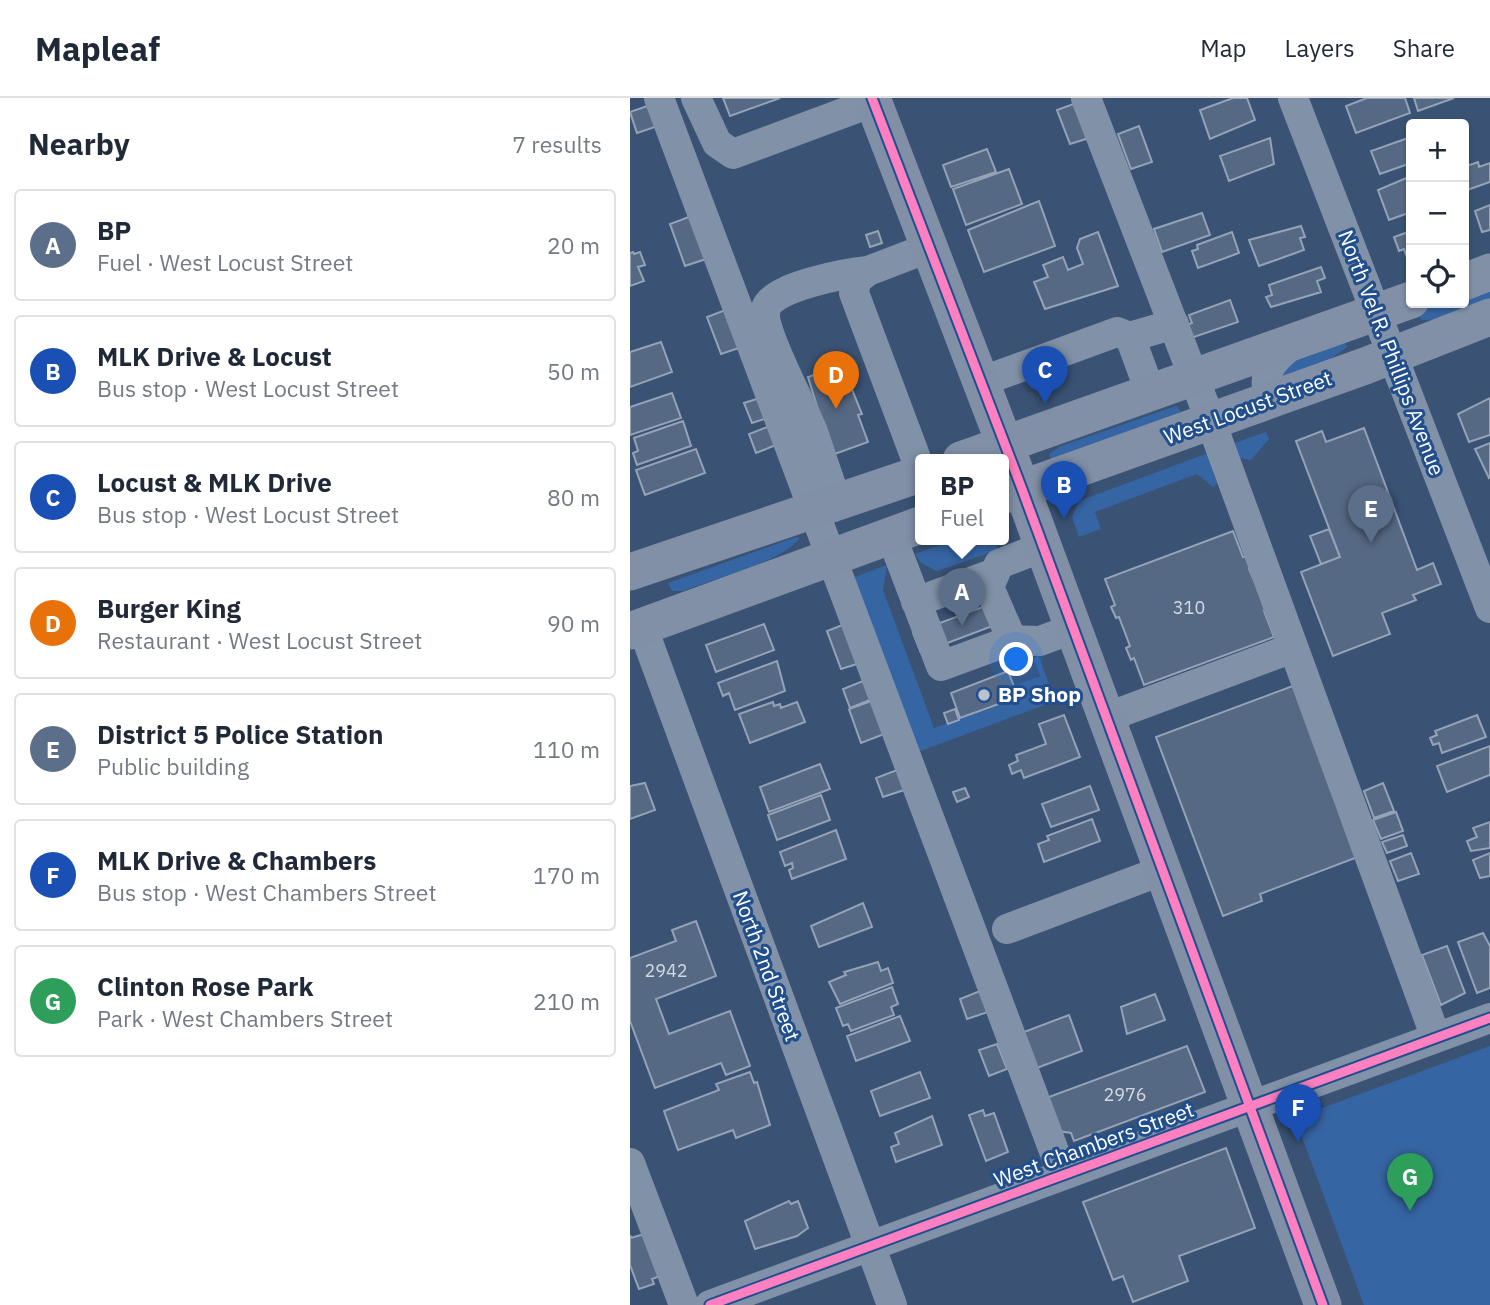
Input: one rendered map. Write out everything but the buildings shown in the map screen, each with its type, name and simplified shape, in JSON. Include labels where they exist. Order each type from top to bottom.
[{"type":"main road","points":[[872,100],[1006,454]]},
{"type":"main road","points":[[1469,280],[1490,272]]},
{"type":"main road","points":[[977,454],[1195,379],[1406,302]]},
{"type":"main road","name":"West Locust Street","points":[[1013,492],[1393,356],[1490,317]]},
{"type":"main road","points":[[1009,471],[1013,492],[1043,547],[1247,1107],[1323,1305]]},
{"type":"main road","points":[[630,572],[824,507],[915,473]]},
{"type":"main road","points":[[636,628],[641,612],[659,581],[673,572],[796,531],[824,507]]},
{"type":"main road","points":[[636,628],[905,530]]},
{"type":"street","points":[[659,98],[824,507]]},
{"type":"street","points":[[696,98],[717,143],[733,153],[872,100]]},
{"type":"street","points":[[1086,98],[1195,379],[1436,1038]]},
{"type":"street","name":"North Vel R. Phillips Avenue","points":[[1293,98],[1490,608]]},
{"type":"street","points":[[928,248],[868,271],[835,275],[774,297],[766,307],[765,318],[786,376],[805,412],[824,507],[829,557],[1063,1175]]},
{"type":"street","points":[[868,271],[856,280],[854,293],[915,458]]},
{"type":"street","points":[[980,382],[1117,332],[1130,337],[1174,324]]},
{"type":"street","points":[[1130,337],[1151,394]]},
{"type":"street","points":[[1270,401],[1265,386],[1269,367],[1295,342]]},
{"type":"street","points":[[905,530],[916,602],[941,666],[1012,640],[1040,641],[1072,629]]},
{"type":"street","points":[[1012,640],[989,587],[992,574],[999,564],[1043,547]]},
{"type":"street","points":[[916,602],[992,574]]},
{"type":"street","name":"North 2nd Street","points":[[636,628],[892,1305]]},
{"type":"street","points":[[1105,718],[1293,648]]},
{"type":"street","points":[[1007,929],[1161,871]]},
{"type":"street","name":"West Chambers Street","points":[[710,1305],[1490,1018]]},
{"type":"street","points":[[630,1163],[684,1305]]},
{"type":"shaded area","points":[[1490,278],[1490,301],[1443,319],[1421,320],[1417,310],[1420,308],[1469,308],[1469,285]]},
{"type":"shaded area","points":[[1343,339],[1347,347],[1329,360],[1279,377],[1287,361]]},
{"type":"shaded area","points":[[1176,406],[1181,412],[1051,459],[1049,454],[1061,446]]},
{"type":"shaded area","points":[[1266,432],[1269,439],[1251,460],[1233,457],[1229,445]]},
{"type":"shaded area","points":[[1208,453],[1217,484],[1213,487],[1197,474],[1095,512],[1101,529],[1079,537],[1072,517],[1079,501]]},
{"type":"shaded area","points":[[796,537],[800,538],[779,555],[746,569],[683,591],[672,591],[668,583]]},
{"type":"shaded area","points":[[940,545],[996,545],[998,550],[937,571],[921,563],[915,554]]},
{"type":"shaded area","points":[[887,565],[883,590],[934,728],[1017,697],[1013,686],[1040,676],[1034,660],[1038,654],[1055,701],[915,753],[849,579]]},
{"type":"shaded area","points":[[1490,1046],[1490,1305],[1364,1305],[1295,1118]]},
{"type":"cycle path","points":[[872,98],[1009,454]]},
{"type":"cycle path","points":[[1009,455],[1323,1305]]},
{"type":"cycle path","points":[[710,1305],[1490,1018]]},
{"type":"place","name":"Locust & MLK Drive","points":[[1045,404]]},
{"type":"place","name":"Burger King","points":[[836,409]]},
{"type":"place","name":"MLK Drive & Locust","points":[[1064,519]]},
{"type":"place","name":"District 5 Police Station","points":[[1371,543]]},
{"type":"place","name":"BP","points":[[962,626]]},
{"type":"place","name":"BP Shop","points":[[984,695]]},
{"type":"place","name":"MLK Drive & Chambers","points":[[1298,1142]]},
{"type":"place","name":"Clinton Rose Park","points":[[1410,1211]]}]
